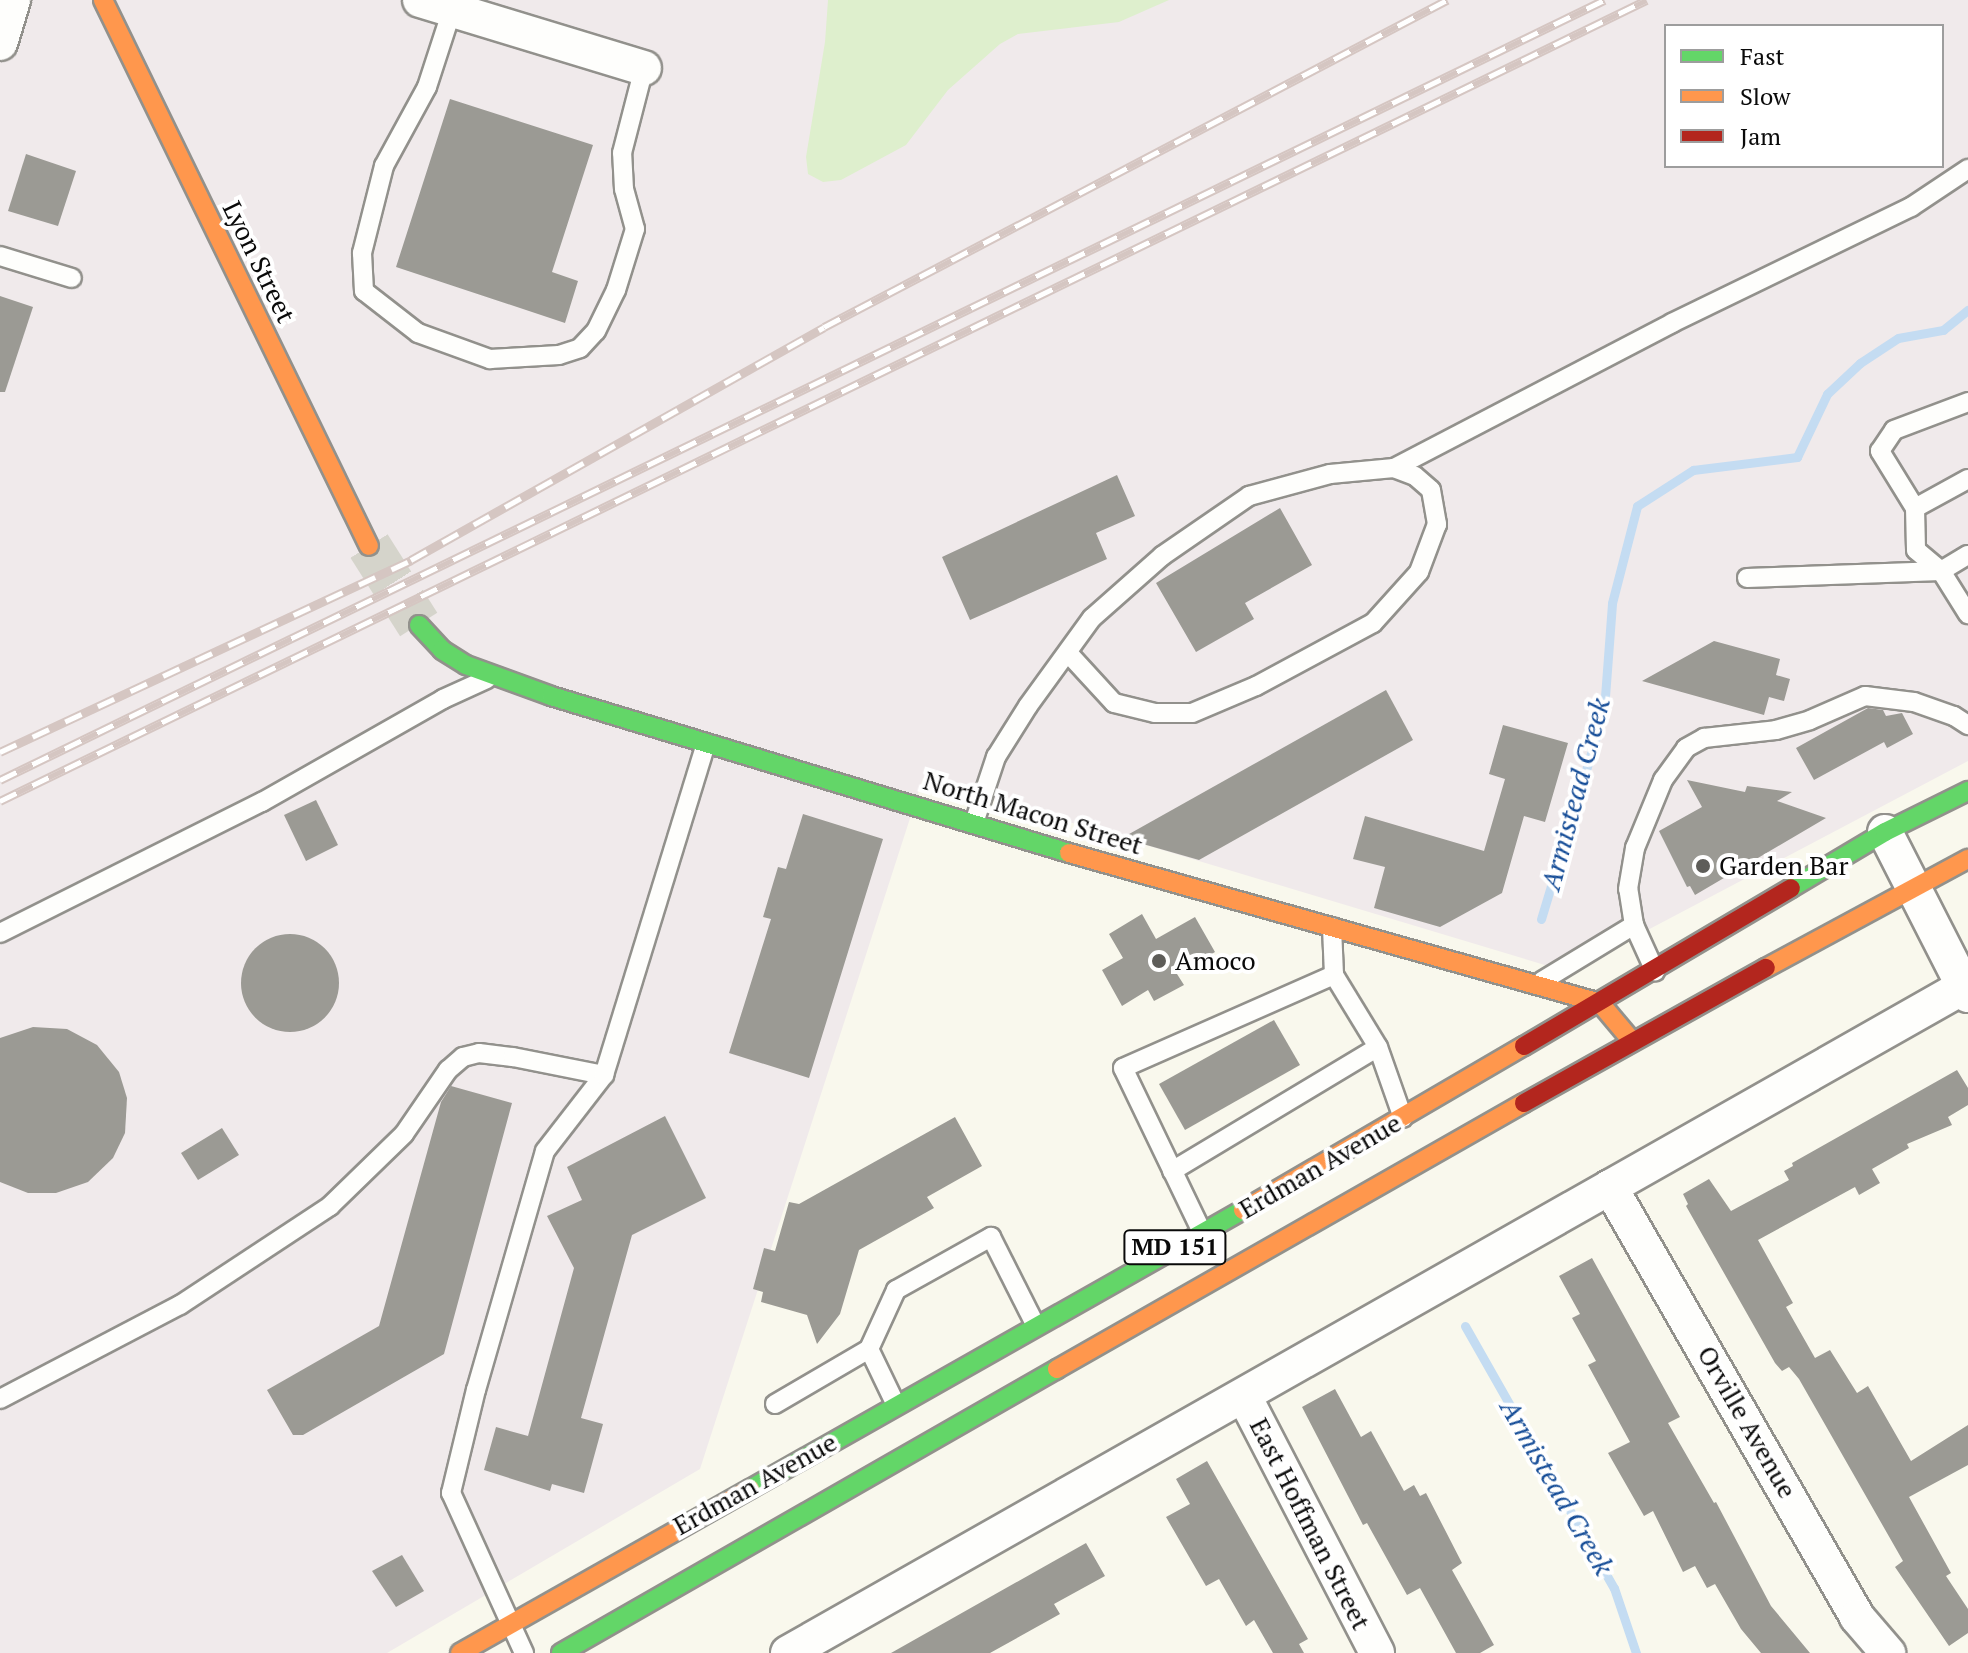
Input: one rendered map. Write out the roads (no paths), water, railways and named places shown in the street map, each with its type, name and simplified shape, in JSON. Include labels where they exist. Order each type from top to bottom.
[{"type":"main road","name":"Lyon Street","points":[[103,0],[369,546]]},
{"type":"main road","name":"North Macon Street","points":[[419,625],[442,650],[493,677],[974,823],[1600,1003]]},
{"type":"main road","name":"Erdman Avenue","points":[[460,1653],[1403,1118],[1885,832],[1968,791]]},
{"type":"main road","name":"Erdman Avenue","points":[[561,1653],[1632,1041],[1968,859]]},
{"type":"main road","points":[[1600,1003],[1632,1041]]},
{"type":"street","points":[[0,43],[13,0]]},
{"type":"street","points":[[436,5],[644,68]]},
{"type":"street","points":[[788,1653],[1610,1187],[1966,991],[1885,832]]},
{"type":"street","name":"Orville Avenue","points":[[1610,1187],[1857,1617],[1888,1653]]},
{"type":"street","name":"East Hoffman Street","points":[[1244,1396],[1377,1653]]},
{"type":"lane","points":[[436,5],[427,87],[384,166],[362,253],[364,291],[418,333],[490,359],[559,355],[580,348],[596,331],[616,290],[635,229],[624,189],[622,153],[644,68]]},
{"type":"lane","points":[[974,823],[996,757],[1092,618],[1162,556],[1249,496],[1330,474],[1394,468],[1645,337],[1911,207],[1968,169]]},
{"type":"lane","points":[[0,256],[72,278]]},
{"type":"lane","points":[[1968,402],[1894,430],[1880,451],[1915,508],[1916,550],[1941,571],[1968,614]]},
{"type":"lane","points":[[1069,654],[1114,703],[1155,713],[1192,713],[1256,686],[1373,623],[1419,572],[1437,524],[1431,490],[1415,476],[1394,468]]},
{"type":"lane","points":[[1915,508],[1968,479]]},
{"type":"lane","points":[[1747,578],[1941,571],[1968,555]]},
{"type":"lane","points":[[0,933],[262,802],[443,699],[493,677]]},
{"type":"lane","points":[[1655,971],[1634,925],[1628,889],[1635,848],[1663,780],[1686,748],[1704,738],[1776,730],[1810,720],[1865,696],[1914,702],[1954,716],[1968,725]]},
{"type":"lane","points":[[524,1653],[508,1625],[451,1493],[476,1390],[545,1151],[604,1075],[706,743]]},
{"type":"lane","points":[[1536,985],[1634,925]]},
{"type":"lane","points":[[1332,927],[1334,975],[1378,1047],[1403,1118]]},
{"type":"lane","points":[[1202,1232],[1123,1068],[1334,975]]},
{"type":"lane","points":[[1172,1171],[1378,1047]]},
{"type":"lane","points":[[0,1399],[180,1305],[330,1206],[404,1134],[448,1070],[463,1057],[479,1053],[604,1075]]},
{"type":"lane","points":[[775,1404],[869,1349],[896,1290],[991,1237],[1036,1326]]},
{"type":"lane","points":[[869,1349],[896,1405]]},
{"type":"waterway","name":"Armistead Creek","points":[[1541,919],[1604,710],[1612,603],[1637,506],[1693,470],[1797,457],[1827,394],[1860,363],[1898,338],[1943,330],[1968,310]]},
{"type":"waterway","name":"Armistead Creek","points":[[1465,1326],[1614,1588],[1636,1653]]},
{"type":"tunnel","points":[[369,546],[419,625]]},
{"type":"railway","points":[[0,752],[411,560],[824,327],[1447,0]]},
{"type":"railway","points":[[0,780],[1604,0]]},
{"type":"railway","points":[[0,801],[1647,0]]},
{"type":"place","name":"Garden Bar","points":[[1703,866]]},
{"type":"place","name":"Amoco","points":[[1159,961]]}]
